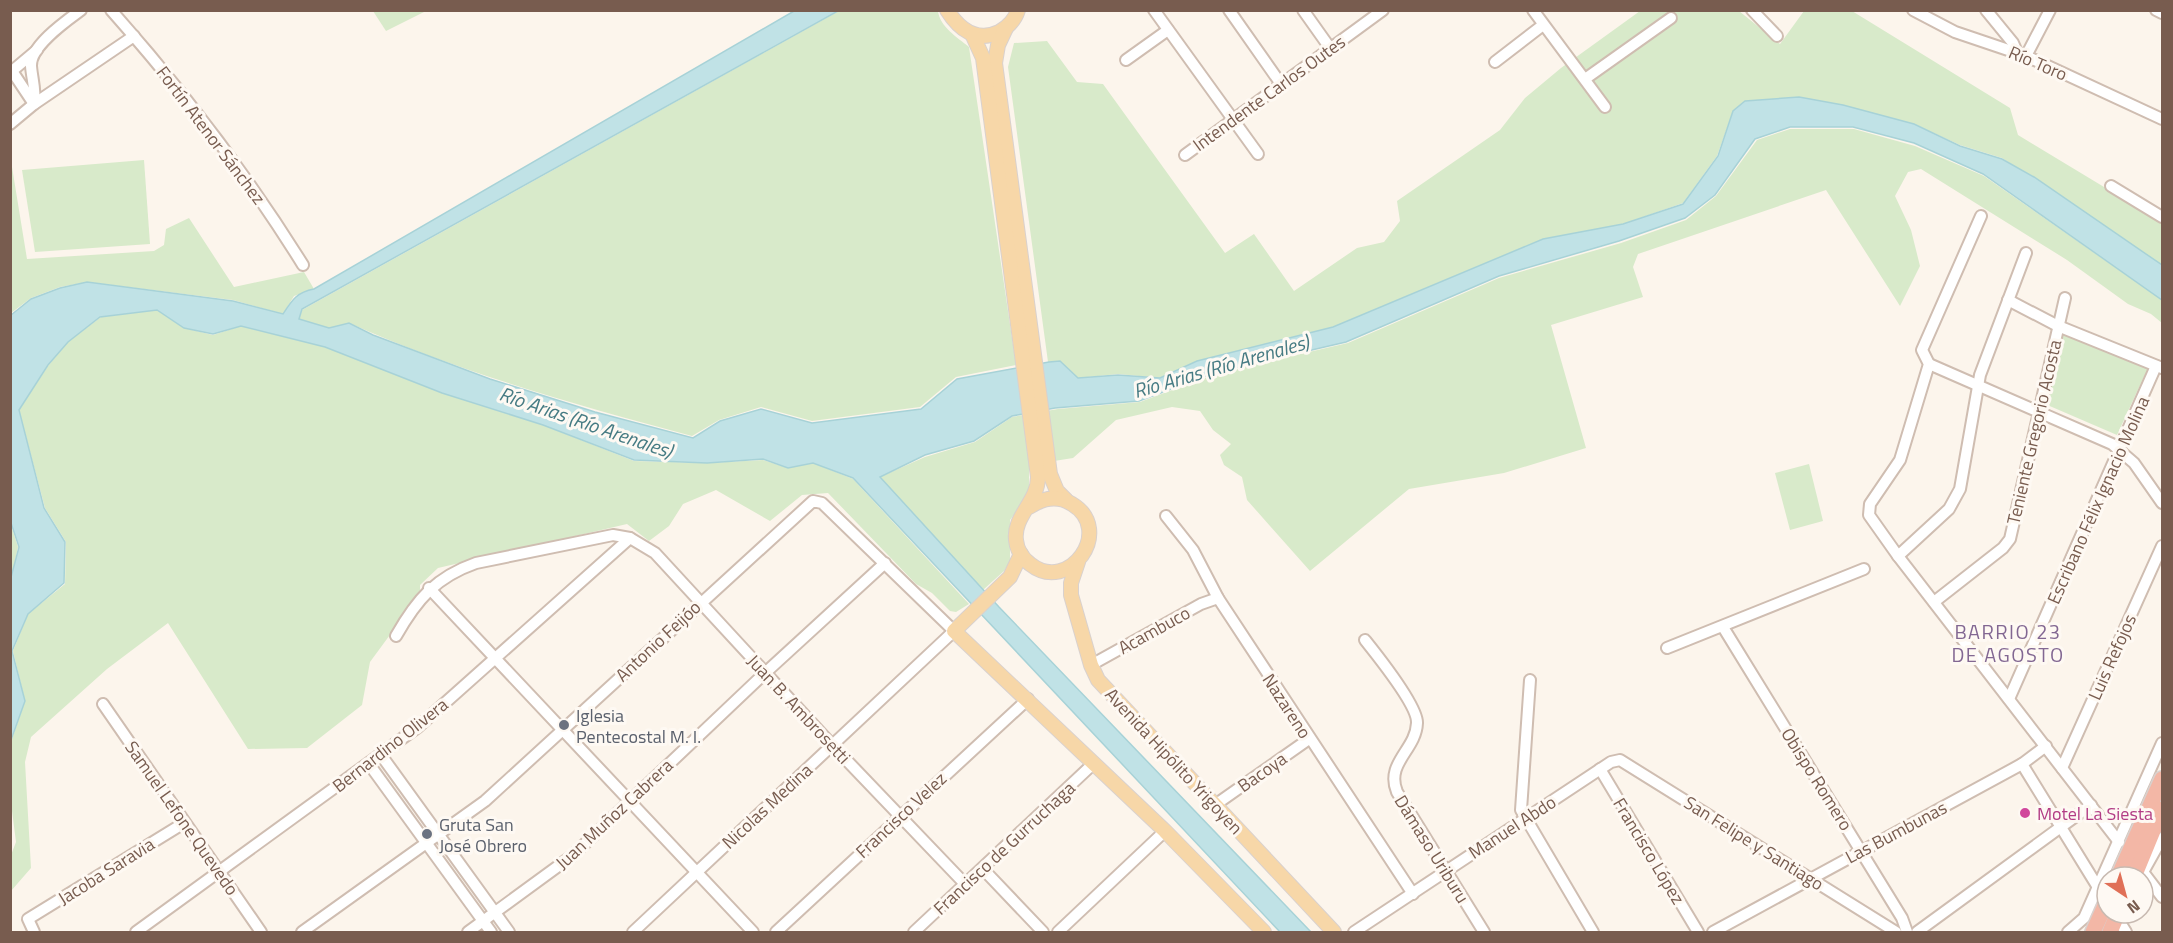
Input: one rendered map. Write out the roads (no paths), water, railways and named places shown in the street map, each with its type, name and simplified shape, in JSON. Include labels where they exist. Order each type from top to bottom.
[{"type":"highway","points":[[2124,865],[2163,779]]},
{"type":"highway","points":[[2143,865],[2163,810]]},
{"type":"main road","points":[[946,10],[959,26],[973,36],[983,58],[1026,332]]},
{"type":"main road","points":[[1018,12],[1006,28],[995,63],[1044,476],[1016,529],[1021,554],[1017,567],[1006,581],[954,631],[1165,831],[1264,933]]},
{"type":"main road","points":[[973,36],[988,36],[1006,28]]},
{"type":"main road","points":[[1006,581],[1030,569],[1055,572],[1078,562],[1089,544],[1090,533],[1082,513],[1066,500],[1044,476]]},
{"type":"main road","points":[[1029,507],[1047,499],[1066,500]]},
{"type":"main road","points":[[1021,554],[1039,569]]},
{"type":"main road","name":"Avenida Hipólito Yrigoyen","points":[[1078,562],[1070,589],[1091,665],[1105,689],[1334,933]]},
{"type":"street","points":[[34,104],[12,71],[37,50],[60,25],[81,10]]},
{"type":"street","name":"Fortín Atenor Sánchez","points":[[111,10],[229,156],[303,265]]},
{"type":"street","points":[[1154,10],[1258,154]]},
{"type":"street","points":[[1229,10],[1281,84]]},
{"type":"street","points":[[1303,10],[1330,48]]},
{"type":"street","points":[[1533,10],[1605,107]]},
{"type":"street","points":[[1752,10],[1777,36]]},
{"type":"street","name":"Río Toro","points":[[1913,10],[1954,32],[2022,54],[2163,119]]},
{"type":"street","points":[[1986,10],[2022,54],[2050,10]]},
{"type":"street","points":[[2156,10],[2163,13]]},
{"type":"street","name":"Intendente Carlos Outes","points":[[1185,154],[1382,11]]},
{"type":"street","points":[[1585,79],[1671,18]]},
{"type":"street","points":[[1495,62],[1543,26]]},
{"type":"street","points":[[1126,60],[1168,30]]},
{"type":"street","points":[[10,124],[34,104],[134,36]]},
{"type":"street","points":[[34,104],[36,90],[31,63],[37,50]]},
{"type":"street","points":[[2111,186],[2163,217]]},
{"type":"street","points":[[1981,216],[1922,350],[1929,364],[2039,410],[2120,448],[2141,471],[2163,503]]},
{"type":"street","points":[[1898,556],[1948,509],[1957,495],[1964,475],[1978,386],[2026,253]]},
{"type":"street","name":"Teniente Gregorio Acosta","points":[[1934,602],[2003,548],[2010,539],[2064,298]]},
{"type":"street","points":[[2008,300],[2058,326],[2159,367]]},
{"type":"street","points":[[1929,364],[1898,465],[1870,504],[1871,520],[2119,842]]},
{"type":"street","name":"Escribano Félix Ignacio Molina","points":[[2009,699],[2120,448],[2159,367]]},
{"type":"street","name":"Antonio Feijóo","points":[[302,933],[485,801],[813,501],[822,503],[885,563]]},
{"type":"street","name":"Nazareno","points":[[1166,516],[1193,550],[1218,598],[1413,894]]},
{"type":"street","points":[[396,636],[429,588],[446,576],[476,563],[613,535],[630,538]]},
{"type":"street","name":"Juan B. Ambrosetti","points":[[630,538],[655,553],[832,745],[966,885]]},
{"type":"street","name":"Bernardino Olivera","points":[[136,933],[418,727],[630,538]]},
{"type":"street","name":"Luis Refojos","points":[[2062,768],[2163,546]]},
{"type":"street","points":[[885,563],[954,631]]},
{"type":"street","name":"Juan Muñoz Cabrera","points":[[468,933],[572,856],[885,563]]},
{"type":"street","points":[[1667,648],[1864,569]]},
{"type":"street","points":[[429,588],[753,933]]},
{"type":"street","name":"Acambuco","points":[[1091,665],[1201,604],[1218,598]]},
{"type":"street","name":"Obispo Romero","points":[[1723,627],[1862,851],[1902,918],[1907,933]]},
{"type":"street","name":"Nicolas Medina","points":[[633,933],[954,631]]},
{"type":"street","name":"Dámaso Uriburu","points":[[1365,640],[1382,661],[1416,714],[1416,730],[1393,773],[1394,785],[1484,933]]},
{"type":"street","points":[[1530,680],[1521,804],[1524,819],[1593,933]]},
{"type":"street","name":"Francisco Velez","points":[[776,933],[1028,699]]},
{"type":"street","name":"Samuel Lefone Quevedo","points":[[103,704],[261,933]]},
{"type":"street","name":"Bacoya","points":[[1215,805],[1309,738]]},
{"type":"street","points":[[2107,865],[2163,743]]},
{"type":"street","name":"Las Bumbunas","points":[[1713,933],[2022,764],[2046,746]]},
{"type":"street","points":[[381,755],[509,933]]},
{"type":"street","name":"San Felipe y Santiago","points":[[1611,762],[1624,761],[1896,933]]},
{"type":"street","name":"Manuel Abdo","points":[[1354,933],[1611,762]]},
{"type":"street","name":"Francisco de Gurruchaga","points":[[914,933],[1095,763]]},
{"type":"street","points":[[369,764],[491,933]]},
{"type":"street","points":[[2022,764],[2095,882]]},
{"type":"street","name":"Francisco López","points":[[1600,770],[1698,933]]},
{"type":"street","points":[[1917,933],[2091,805]]},
{"type":"street","name":"Jacoba Saravia","points":[[34,933],[28,919],[184,823]]},
{"type":"street","points":[[2144,865],[2163,827]]},
{"type":"street","points":[[1058,933],[1165,831]]},
{"type":"street","points":[[2145,865],[2163,838]]},
{"type":"street","points":[[983,869],[1043,933]]},
{"type":"street","points":[[2068,933],[2084,918],[2095,890]]},
{"type":"water","name":"Río Arias (Río Arenales)","points":[[794,11],[838,11],[302,309],[299,319],[329,328],[349,323],[373,335],[490,379],[595,412],[693,438],[720,421],[761,409],[812,423],[921,409],[957,379],[1049,362],[1060,361],[1078,378],[1118,375],[1160,378],[1197,361],[1333,327],[1543,239],[1623,224],[1683,204],[1718,156],[1733,111],[1745,101],[1799,97],[1843,105],[1914,124],[1960,146],[2002,159],[2034,177],[2162,265],[2162,300],[1983,174],[1914,143],[1853,127],[1790,127],[1755,139],[1715,195],[1685,218],[1619,241],[1499,276],[1346,342],[1217,372],[1139,401],[1055,408],[1012,416],[974,441],[925,455],[880,477],[999,607],[1311,932],[1280,932],[853,478],[813,463],[788,468],[763,459],[707,463],[634,460],[543,425],[442,393],[325,347],[241,326],[213,334],[184,328],[157,310],[100,317],[68,342],[48,365],[19,410],[44,508],[65,542],[64,583],[28,614],[12,651],[25,701],[11,740],[10,581],[19,547],[10,520],[11,315],[31,299],[60,288],[87,282],[233,301],[283,314],[299,295],[314,289]]},
{"type":"place","name":"Iglesia Pentecostal M. I.","points":[[564,725]]},
{"type":"place","name":"Motel La Siesta","points":[[2025,813]]},
{"type":"place","name":"Gruta San José Obrero","points":[[427,834]]},
{"type":"district","name":"BARRIO 23 DE AGOSTO","points":[[2008,642]]}]
